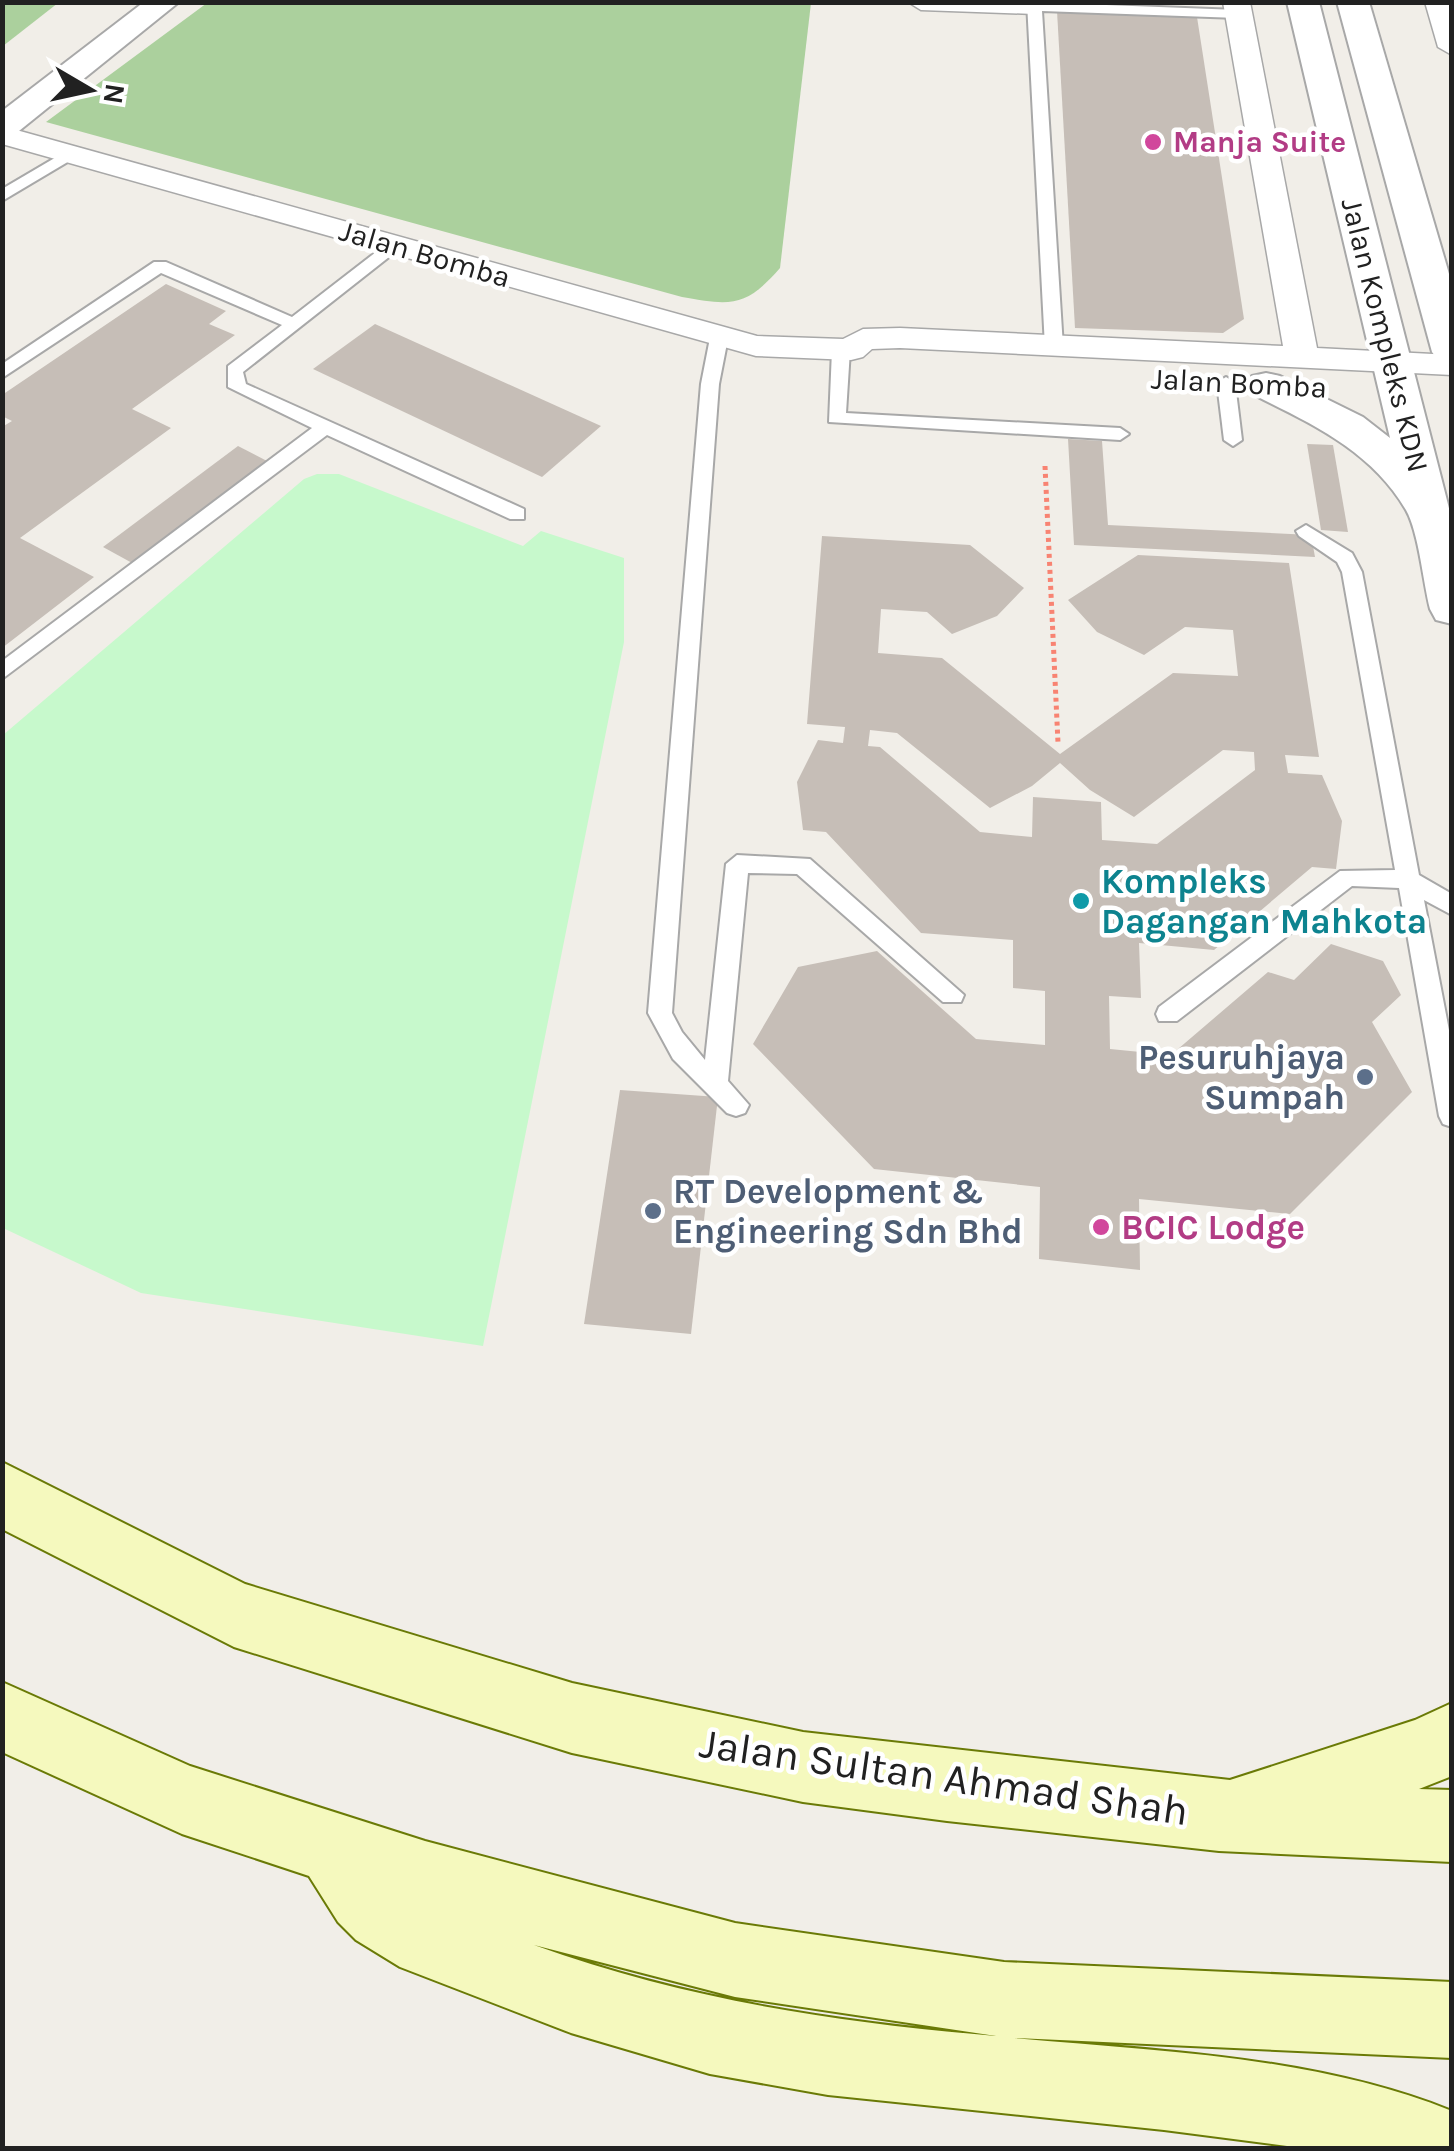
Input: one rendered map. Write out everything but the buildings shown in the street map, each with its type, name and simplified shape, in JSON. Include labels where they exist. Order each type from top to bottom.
[{"type":"main road","name":"Jalan Sultan Ahmad Shah","points":[[2,1494],[234,1614],[572,1718],[803,1767],[1219,1815],[1452,1826]]},
{"type":"main road","points":[[2,1716],[182,1799],[589,1924],[735,1960],[1004,2000],[1452,2020]]},
{"type":"main road","points":[[1219,1815],[1428,1752],[1452,1738]]},
{"type":"main road","points":[[333,1848],[348,1880],[374,1910],[399,1927],[549,1988],[660,2023],[779,2050],[1273,2103],[1386,2125],[1445,2148]]},
{"type":"street","points":[[77,30],[113,2]]},
{"type":"street","points":[[2,131],[164,2]]},
{"type":"street","points":[[921,2],[1034,4]]},
{"type":"street","name":"Jalan Kompleks KDN","points":[[1303,2],[1452,609]]},
{"type":"street","name":"Jalan Kompleks KDN","points":[[1353,2],[1452,352]]},
{"type":"street","points":[[1438,2],[1452,48]]},
{"type":"street","points":[[1237,8],[1302,360]]},
{"type":"street","name":"Jalan Bomba","points":[[2,131],[70,154],[756,346],[846,350],[880,364],[1246,384],[1396,377],[1452,365]]},
{"type":"street","name":"Jalan Bomba","points":[[846,350],[860,340],[876,338],[1302,360],[1396,377],[1452,394]]},
{"type":"street","points":[[1246,384],[1361,436],[1427,508]]},
{"type":"lane","points":[[1054,346],[1034,4],[1237,8]]},
{"type":"lane","points":[[2,196],[70,154]]},
{"type":"lane","points":[[396,246],[234,370],[236,387],[517,514]]},
{"type":"lane","points":[[2,373],[160,266],[295,324]]},
{"type":"lane","points":[[719,338],[710,384],[660,1013],[679,1048],[736,1105]]},
{"type":"lane","points":[[846,350],[836,418],[1120,434]]},
{"type":"lane","points":[[1232,440],[1246,384]]},
{"type":"lane","points":[[2,672],[325,427]]},
{"type":"lane","points":[[1306,531],[1345,558],[1352,572],[1452,1116]]},
{"type":"lane","points":[[715,1084],[738,864],[802,865],[952,994]]},
{"type":"lane","points":[[1168,1014],[1348,877],[1410,880],[1452,906]]},
{"type":"path","points":[[1043,430],[1058,743]]},
{"type":"green space","points":[[3,2],[58,2],[58,3],[3,46]]},
{"type":"green space","points":[[207,3],[811,3],[780,268],[757,290],[737,300],[714,302],[682,297],[46,122]]},
{"type":"green space","points":[[317,474],[339,474],[523,546],[541,531],[624,558],[624,642],[483,1346],[141,1293],[3,1228],[3,735],[304,479]]},
{"type":"place","name":"Manja Suite","points":[[1153,142]]},
{"type":"place","name":"Kompleks Dagangan Mahkota","points":[[1081,901]]},
{"type":"place","name":"Pesuruhjaya Sumpah","points":[[1365,1077]]},
{"type":"place","name":"RT Development & Engineering Sdn Bhd","points":[[653,1211]]},
{"type":"place","name":"BCIC Lodge","points":[[1101,1227]]}]
